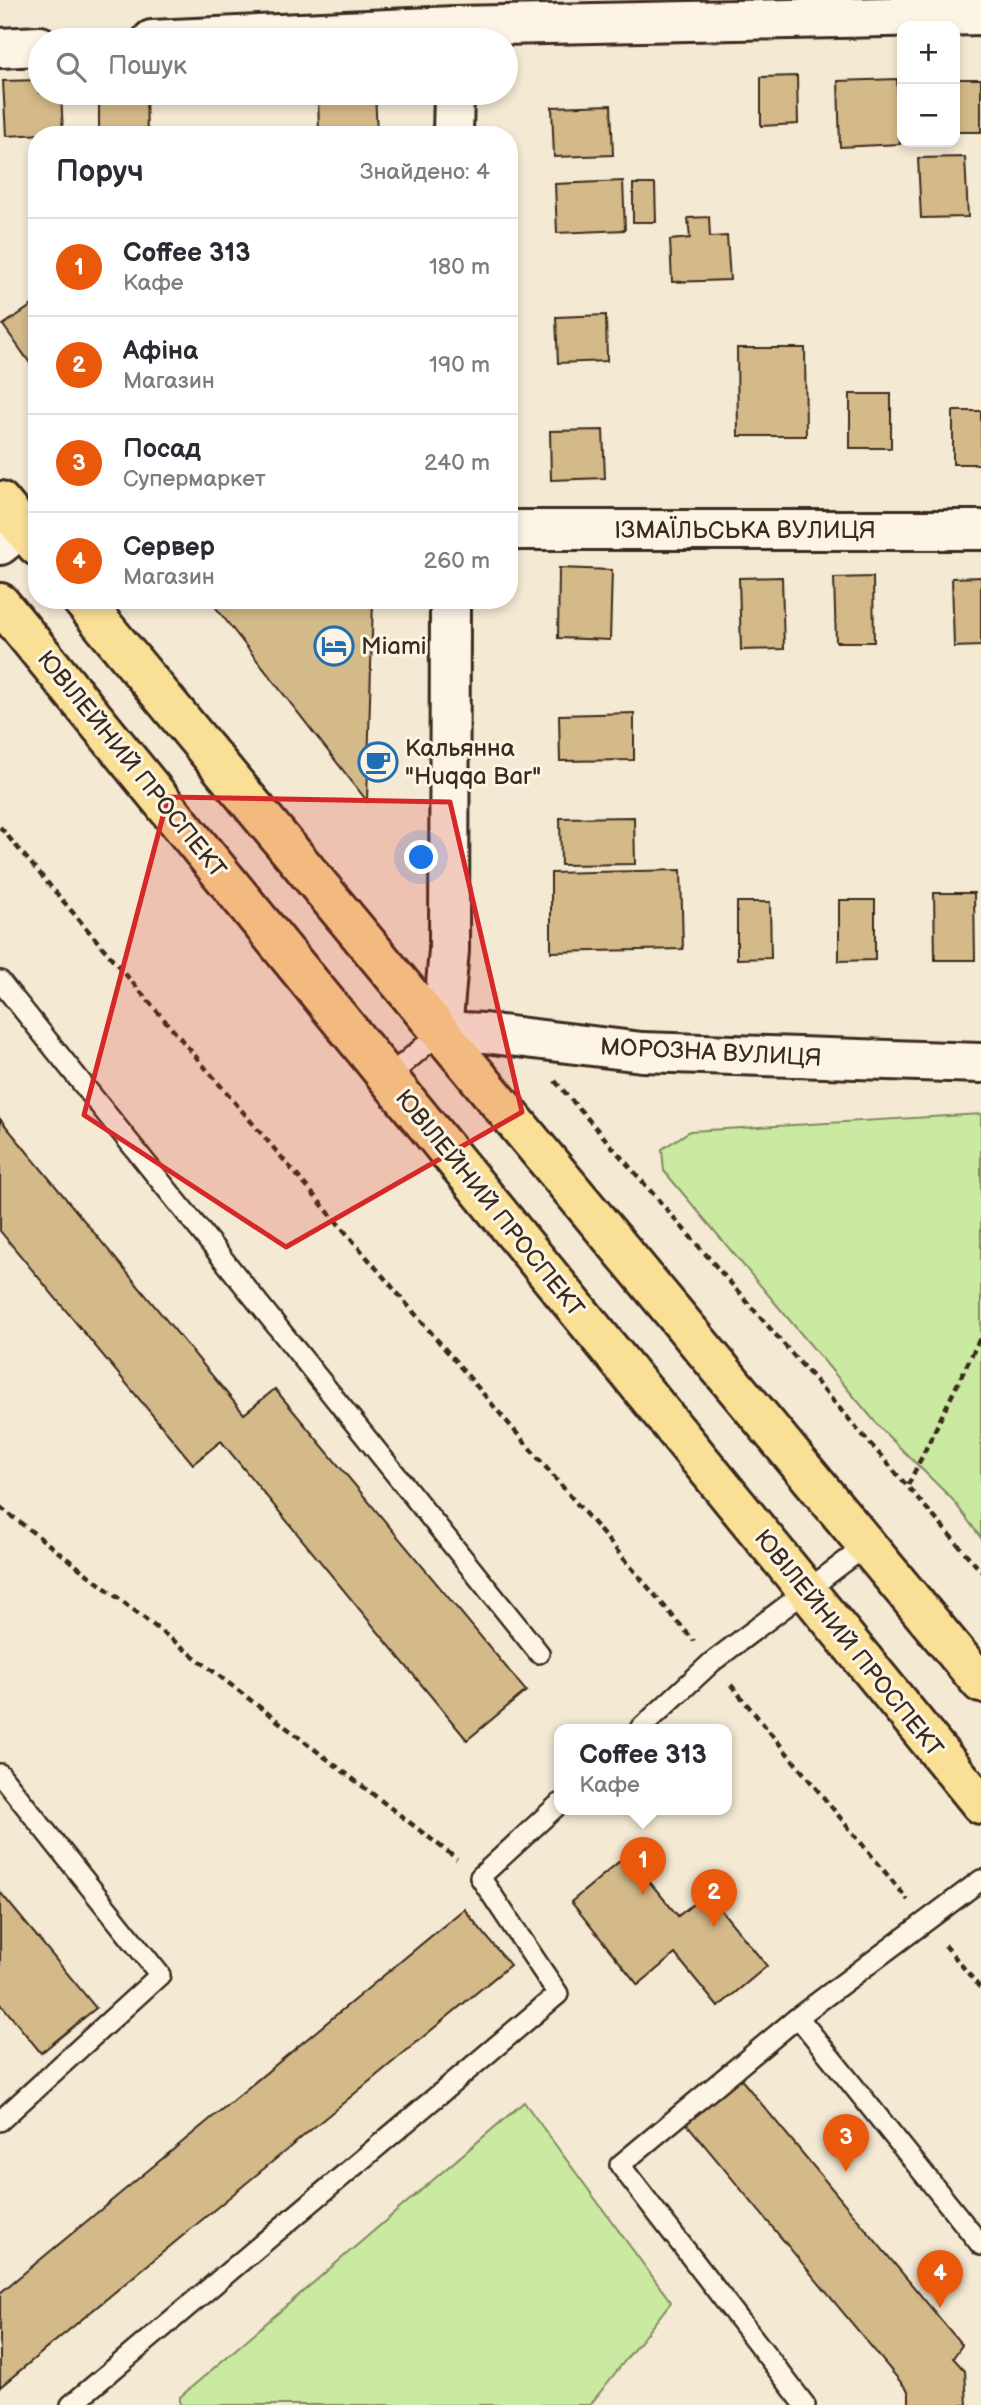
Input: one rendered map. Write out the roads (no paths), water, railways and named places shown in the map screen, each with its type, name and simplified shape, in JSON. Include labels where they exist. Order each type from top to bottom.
[{"type":"main road","name":"ЮВІЛЕЙНИЙ ПРОСПЕКТ","points":[[0,603],[981,1804]]},
{"type":"main road","points":[[90,609],[981,1683]]},
{"type":"street","points":[[354,28],[455,22],[981,15]]},
{"type":"street","points":[[0,48],[28,47]]},
{"type":"street","points":[[453,126],[454,105]]},
{"type":"street","name":"ІЗМАЇЛЬСЬКА ВУЛИЦЯ","points":[[518,530],[981,530]]},
{"type":"street","points":[[442,1031],[449,950],[450,609]]},
{"type":"street","name":"МОРОЗНА ВУЛИЦЯ","points":[[442,1031],[484,1033],[642,1052],[981,1063]]},
{"type":"lane","points":[[0,981],[539,1653]]},
{"type":"lane","points":[[388,1077],[442,1031]]},
{"type":"lane","points":[[645,1724],[712,1662],[867,1545]]},
{"type":"lane","points":[[0,1774],[160,1975],[0,2121]]},
{"type":"lane","points":[[71,2405],[558,1994],[480,1877],[554,1809]]},
{"type":"lane","points":[[805,2405],[620,2165],[798,2017],[981,1880]]},
{"type":"lane","points":[[798,2017],[981,2245]]},
{"type":"place","name":"Miami","points":[[334,646]]},
{"type":"place","name":"Кальянна \"Huqqa Bar\"","points":[[378,762]]},
{"type":"place","name":"Coffee 313","points":[[643,1895]]},
{"type":"place","name":"Афіна","points":[[714,1927]]},
{"type":"place","name":"Посад","points":[[846,2172]]},
{"type":"place","name":"Сервер","points":[[940,2308]]}]
